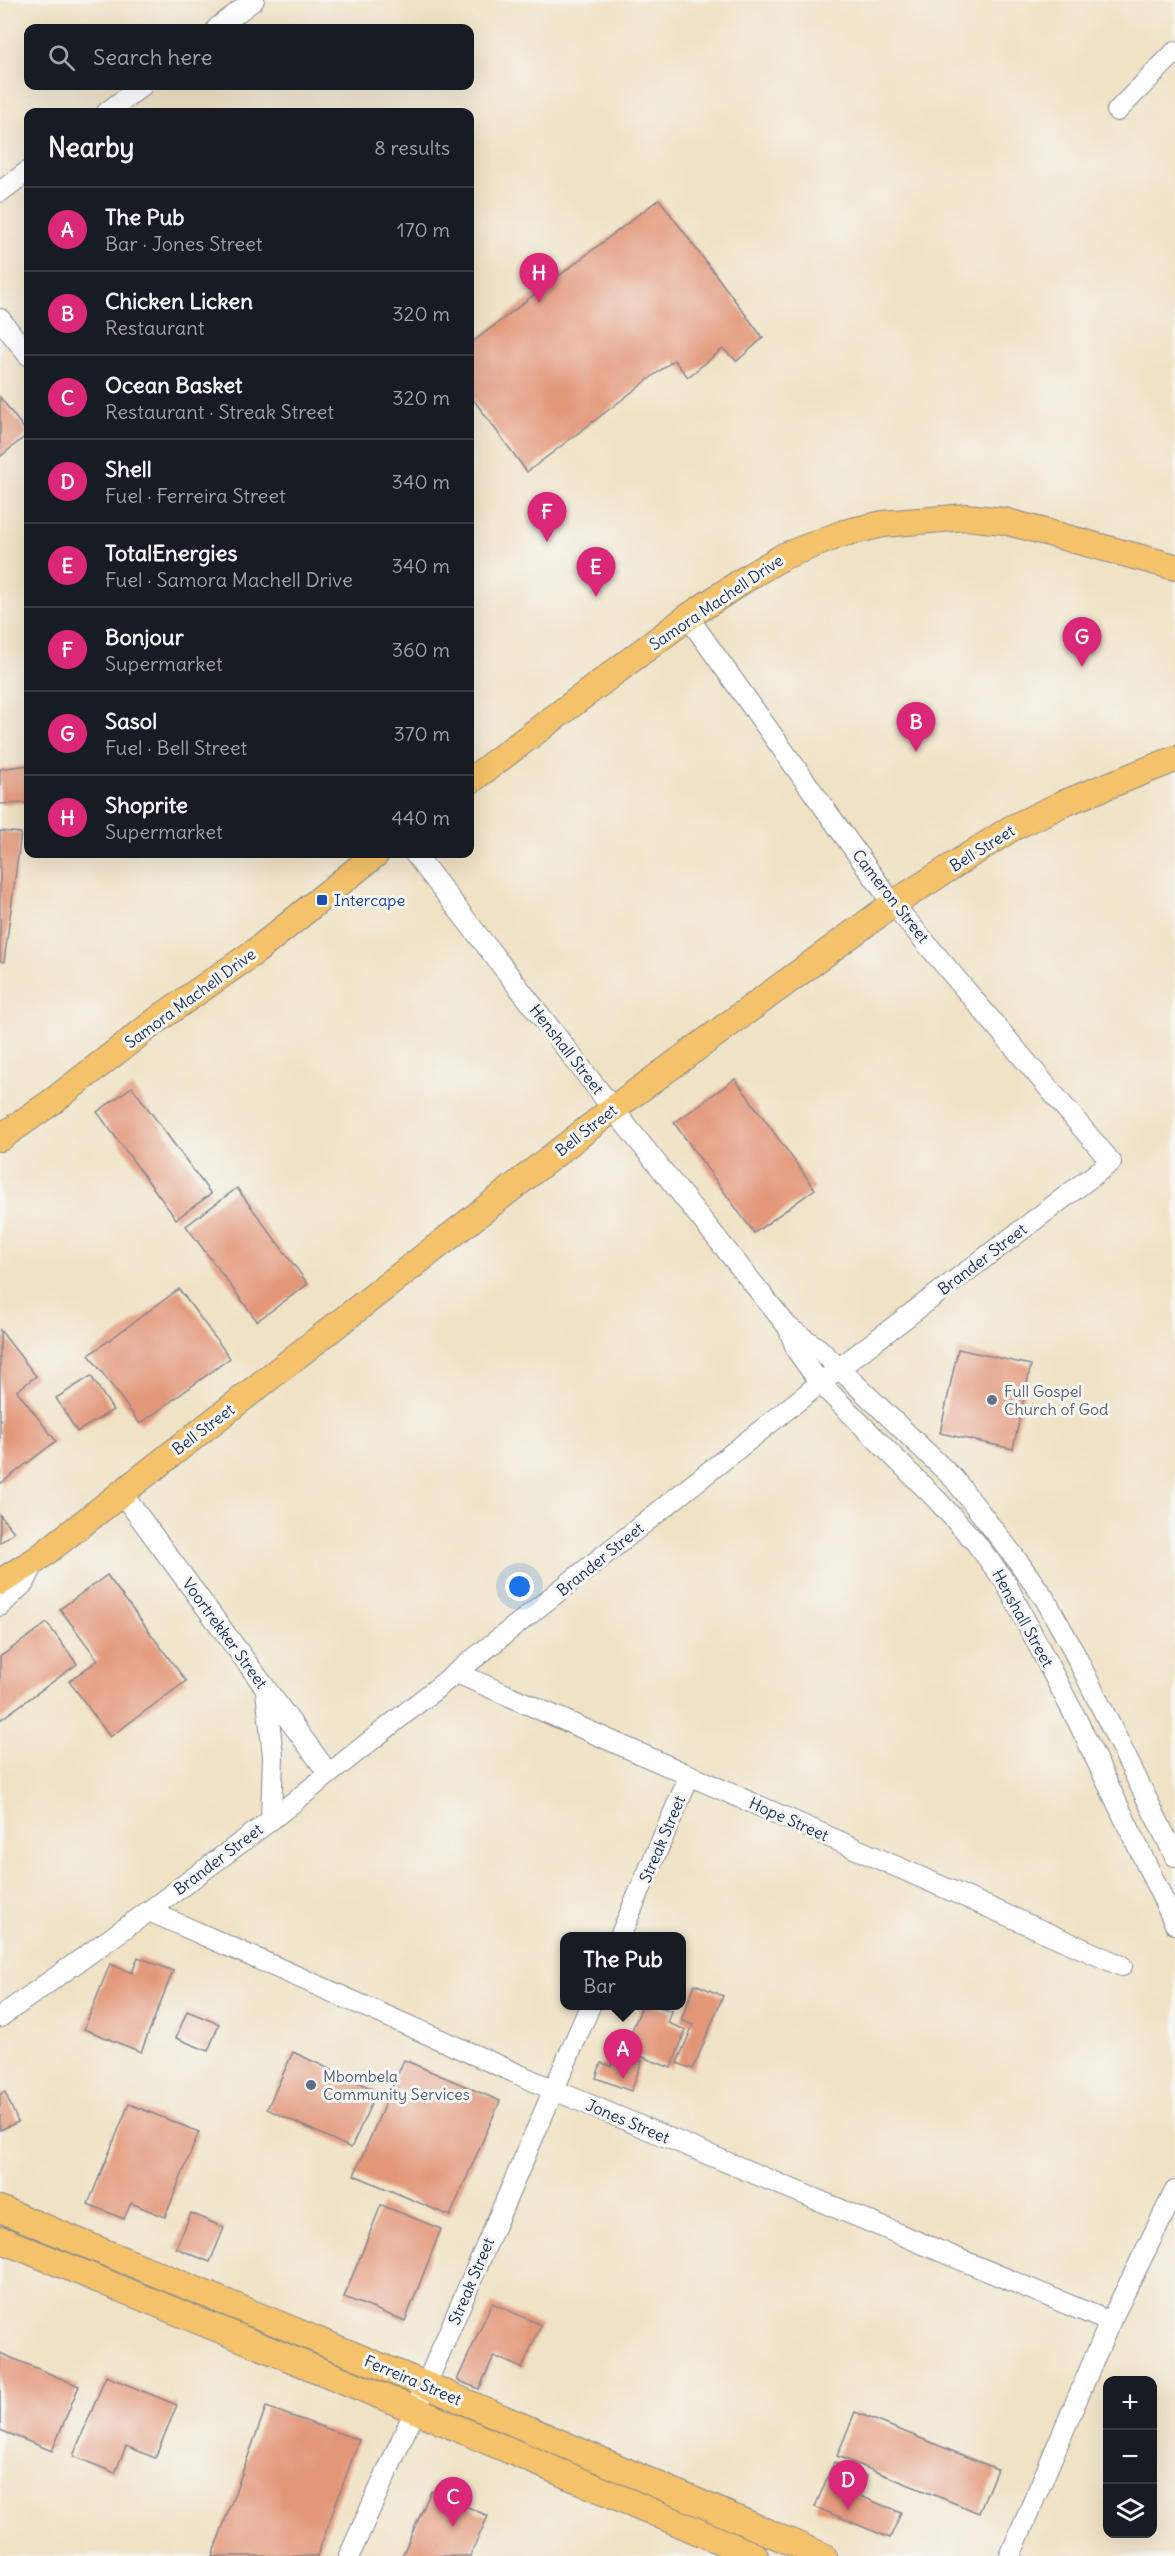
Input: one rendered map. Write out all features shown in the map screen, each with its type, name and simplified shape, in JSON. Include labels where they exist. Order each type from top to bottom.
[{"type":"main road","name":"Samora Machell Drive","points":[[474,779],[688,617],[784,556],[844,533],[883,524],[966,517],[1004,521],[1175,567]]},
{"type":"main road","name":"Bell Street","points":[[0,1582],[36,1560],[613,1109],[893,904],[1012,828],[1062,804],[1175,759]]},
{"type":"main road","name":"Samora Machell Drive","points":[[0,1138],[53,1101],[161,1017],[256,951],[371,858]]},
{"type":"main road","name":"Ferreira Street","points":[[0,2209],[426,2385],[823,2556]]},
{"type":"main road","name":"Ferreira Street","points":[[0,2239],[415,2410],[754,2556]]},
{"type":"street","points":[[222,24],[255,0]]},
{"type":"street","points":[[1117,111],[1175,52]]},
{"type":"street","points":[[112,108],[137,90]]},
{"type":"street","points":[[0,192],[24,174]]},
{"type":"street","points":[[0,319],[24,350]]},
{"type":"street","name":"Cameron Street","points":[[688,617],[893,904],[1111,1162]]},
{"type":"street","name":"Henshall Street","points":[[418,858],[613,1109],[788,1327],[797,1351],[820,1383],[937,1500],[1006,1582],[1079,1724],[1175,1924]]},
{"type":"street","name":"Brander Street","points":[[0,2017],[149,1911],[271,1820],[820,1383],[1111,1162]]},
{"type":"street","name":"Henshall Street","points":[[788,1327],[807,1338],[954,1479],[1045,1599],[1071,1646],[1175,1856]]},
{"type":"street","name":"Voortrekker Street","points":[[121,1492],[329,1774]]},
{"type":"street","name":"Bell Street","points":[[0,1606],[25,1582],[36,1560]]},
{"type":"street","name":"Hope Street","points":[[457,1673],[1122,1966]]},
{"type":"street","points":[[266,1689],[273,1756],[271,1820]]},
{"type":"street","name":"Streak Street","points":[[622,1932],[690,1775]]},
{"type":"street","name":"Jones Street","points":[[149,1911],[554,2090],[1110,2322]]},
{"type":"street","name":"Streak Street","points":[[349,2556],[426,2385],[588,2010]]},
{"type":"street","points":[[1010,2556],[1110,2322],[1175,2192]]},
{"type":"building","points":[[659,199],[763,338],[737,361],[723,349],[688,377],[674,360],[527,472],[474,400],[474,341]]},
{"type":"building","points":[[0,397],[24,429],[24,437],[0,457]]},
{"type":"building","points":[[24,766],[24,803],[0,804],[0,769]]},
{"type":"building","points":[[0,831],[21,833],[4,962],[0,961]]},
{"type":"building","points":[[735,1079],[815,1189],[754,1233],[674,1123]]},
{"type":"building","points":[[132,1087],[211,1194],[176,1219],[97,1112]]},
{"type":"building","points":[[237,1188],[308,1284],[257,1321],[186,1226]]},
{"type":"building","points":[[179,1289],[230,1358],[140,1424],[89,1355]]},
{"type":"building","points":[[0,1330],[36,1376],[17,1391],[56,1441],[0,1484]]},
{"type":"building","points":[[958,1349],[1031,1365],[1013,1449],[940,1433]]},
{"type":"building","points":[[91,1376],[113,1410],[77,1432],[56,1398]]},
{"type":"building","points":[[0,1515],[14,1532],[0,1543]]},
{"type":"building","points":[[107,1575],[186,1681],[110,1737],[69,1681],[98,1660],[60,1609]]},
{"type":"building","points":[[47,1623],[77,1664],[0,1720],[0,1657]]},
{"type":"building","points":[[138,1957],[173,1971],[141,2052],[84,2029],[110,1964],[132,1973]]},
{"type":"building","points":[[695,1984],[723,1996],[693,2069],[677,2063],[693,2025],[681,2020]]},
{"type":"building","points":[[640,2010],[672,2011],[668,2023],[686,2030],[671,2068],[624,2050]]},
{"type":"building","points":[[187,2011],[219,2024],[208,2051],[176,2038]]},
{"type":"building","points":[[293,2052],[377,2091],[351,2148],[267,2109]]},
{"type":"building","points":[[617,2052],[642,2061],[631,2091],[596,2078],[601,2063],[611,2066]]},
{"type":"building","points":[[404,2060],[500,2101],[450,2216],[354,2175]]},
{"type":"building","points":[[5,2092],[18,2122],[0,2130],[0,2094]]},
{"type":"building","points":[[129,2104],[199,2132],[165,2217],[131,2203],[124,2219],[88,2204]]},
{"type":"building","points":[[381,2205],[441,2229],[405,2321],[344,2297]]},
{"type":"building","points":[[191,2213],[224,2228],[210,2262],[176,2248]]},
{"type":"building","points":[[492,2303],[541,2325],[522,2368],[494,2356],[479,2389],[457,2380]]},
{"type":"building","points":[[0,2353],[79,2386],[52,2451],[0,2430]]},
{"type":"building","points":[[106,2376],[177,2405],[155,2458],[126,2446],[115,2473],[73,2456]]},
{"type":"building","points":[[266,2407],[359,2440],[317,2556],[212,2556]]},
{"type":"building","points":[[855,2412],[997,2469],[979,2513],[837,2456]]},
{"type":"building","points":[[834,2462],[867,2476],[858,2495],[901,2513],[890,2538],[815,2507]]},
{"type":"building","points":[[431,2491],[488,2516],[470,2556],[402,2556]]},
{"type":"place","name":"Shoprite","points":[[539,303]]},
{"type":"place","name":"Bonjour","points":[[547,542]]},
{"type":"place","name":"TotalEnergies","points":[[596,597]]},
{"type":"place","name":"Sasol","points":[[1082,667]]},
{"type":"place","name":"Chicken Licken","points":[[916,752]]},
{"type":"place","name":"Intercape","points":[[322,900]]},
{"type":"place","name":"Full Gospel Church of God","points":[[992,1400]]},
{"type":"place","name":"The Pub","points":[[623,2079]]},
{"type":"place","name":"Mbombela Community Services","points":[[311,2085]]},
{"type":"place","name":"Shell","points":[[848,2510]]},
{"type":"place","name":"Ocean Basket","points":[[453,2527]]}]
